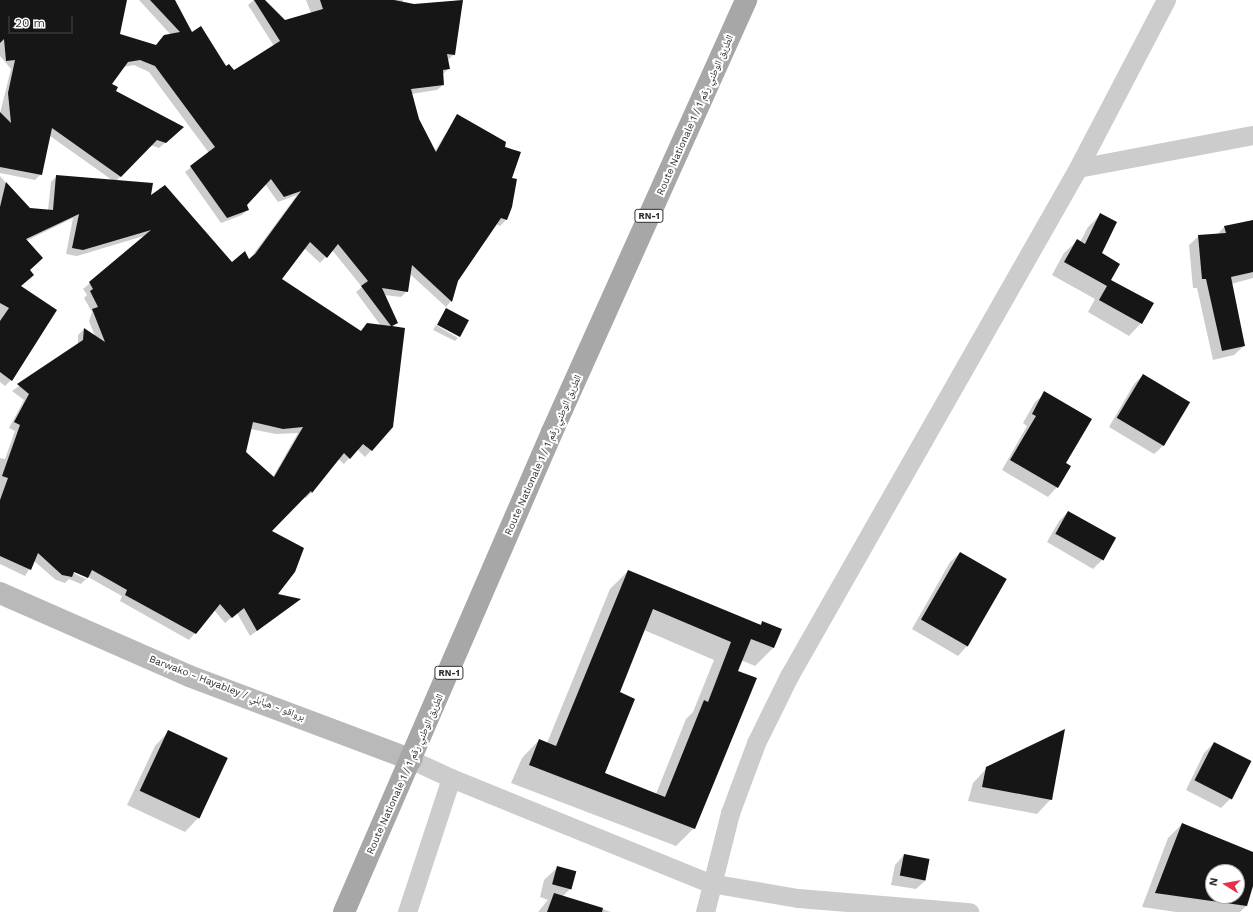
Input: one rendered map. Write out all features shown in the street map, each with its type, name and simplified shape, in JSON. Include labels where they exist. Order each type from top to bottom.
[{"type":"main road","name":"Route Nationale 1 / الطريق الوطني رقم 1","points":[[344,912],[412,760],[549,439],[746,0]]},
{"type":"main road","name":"Barwako - Hayabley / برواقو - هيابلي","points":[[0,593],[189,676],[412,760]]},
{"type":"street","points":[[705,912],[710,883],[730,813],[756,743],[789,676],[1078,168],[1166,0]]},
{"type":"street","points":[[1078,168],[1253,135]]},
{"type":"street","points":[[412,760],[451,778],[710,883],[865,908],[969,912]]},
{"type":"street","points":[[407,912],[451,778]]},
{"type":"building","points":[[0,0],[127,0],[120,34],[156,45],[164,35],[180,32],[150,0],[175,0],[192,32],[201,26],[226,66],[229,64],[234,70],[280,41],[254,0],[265,0],[285,20],[323,9],[320,0],[394,0],[414,4],[463,0],[455,55],[447,54],[450,69],[443,70],[444,85],[411,89],[419,119],[436,152],[457,114],[506,142],[505,147],[521,152],[512,178],[517,179],[512,207],[507,220],[501,218],[458,281],[452,302],[412,265],[408,292],[382,288],[398,323],[392,326],[405,328],[393,427],[372,451],[363,444],[350,459],[344,453],[312,493],[311,491],[272,531],[304,548],[295,572],[278,594],[301,599],[257,631],[244,608],[232,618],[220,604],[196,634],[125,595],[127,590],[92,570],[88,578],[74,572],[72,577],[62,575],[38,553],[31,570],[0,556],[0,500],[8,478],[2,476],[20,425],[14,422],[29,394],[17,384],[83,340],[84,328],[105,342],[92,309],[98,307],[90,291],[93,289],[89,282],[151,230],[83,250],[72,248],[79,214],[26,239],[43,258],[30,270],[34,275],[21,286],[57,310],[12,381],[0,372],[0,321],[9,308],[0,303],[0,207],[6,182],[30,208],[53,210],[56,175],[153,183],[151,195],[165,185],[232,262],[245,251],[249,259],[255,254],[301,191],[284,197],[271,179],[247,205],[249,210],[227,218],[190,166],[215,147],[155,66],[140,60],[128,62],[112,84],[118,87],[116,91],[184,127],[166,143],[157,140],[121,177],[52,128],[42,175],[0,167],[0,112],[11,123],[8,93],[15,60],[6,61],[4,39],[0,43]],"holes":[[[310,242],[327,258],[338,244],[368,281],[361,286],[391,326],[367,323],[361,331],[282,279]],[[253,422],[283,429],[303,427],[274,477],[246,452]]]},
{"type":"building","points":[[1100,213],[1117,222],[1102,253],[1120,264],[1111,280],[1154,303],[1142,324],[1099,300],[1107,286],[1064,262],[1077,239],[1085,244]]},
{"type":"building","points":[[1253,220],[1253,272],[1231,277],[1245,346],[1222,351],[1206,279],[1202,279],[1198,235],[1226,233],[1224,226]]},
{"type":"building","points":[[446,308],[469,320],[460,337],[437,325]]},
{"type":"building","points":[[1143,374],[1190,402],[1164,446],[1117,418]]},
{"type":"building","points":[[1044,391],[1092,419],[1066,463],[1071,466],[1058,488],[1010,460],[1036,416],[1032,414]]},
{"type":"building","points":[[1068,511],[1116,538],[1103,560],[1055,534]]},
{"type":"building","points":[[960,552],[1007,579],[968,647],[921,620]]},
{"type":"building","points":[[628,570],[761,625],[762,621],[782,629],[774,648],[751,639],[738,671],[757,678],[695,829],[529,765],[539,739],[556,746]],"holes":[[[653,609],[731,642],[708,702],[704,700],[665,797],[605,773],[635,699],[620,692]]]},
{"type":"building","points":[[1065,729],[1052,800],[982,787],[986,767]]},
{"type":"building","points":[[168,730],[228,758],[200,819],[140,791]]},
{"type":"building","points":[[1214,742],[1251,761],[1232,799],[1194,780]]},
{"type":"building","points":[[1182,823],[1253,852],[1253,886],[1247,906],[1233,904],[1245,904],[1245,864],[1205,864],[1205,900],[1155,893]]},
{"type":"building","points":[[904,854],[930,859],[925,881],[900,876]]},
{"type":"building","points":[[557,866],[576,871],[571,890],[552,884]]},
{"type":"building","points":[[554,893],[603,908],[602,912],[547,912]]}]
